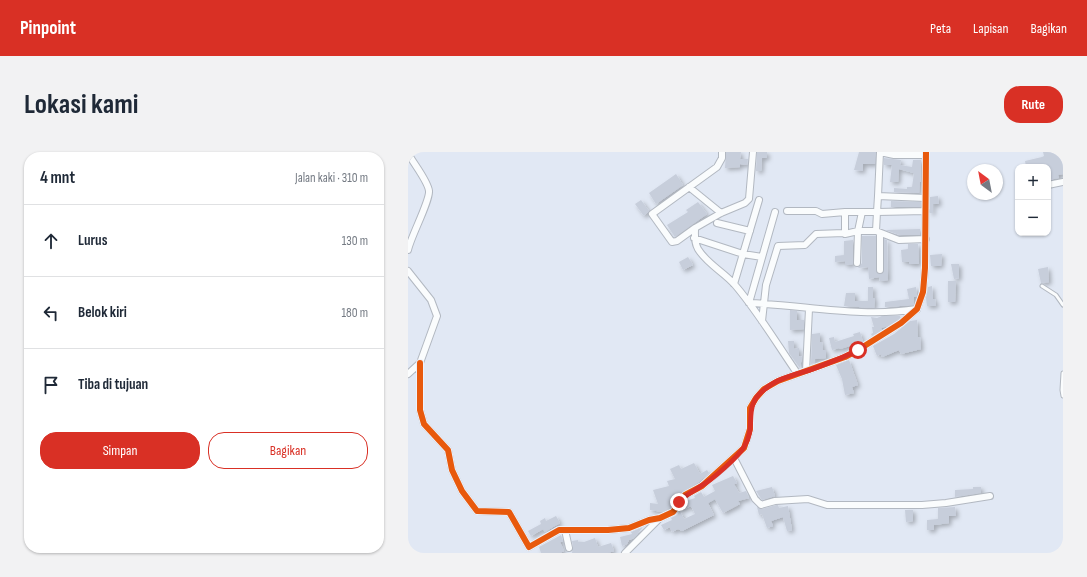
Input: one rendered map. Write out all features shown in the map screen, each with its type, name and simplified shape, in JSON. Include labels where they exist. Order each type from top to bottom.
[{"type":"street","points":[[722,152],[722,158],[718,167],[652,215],[672,242],[677,241],[695,228],[721,214],[746,203],[749,198],[753,152]]},
{"type":"street","points":[[408,271],[431,300],[437,316],[420,363],[420,410],[424,424],[448,450],[452,470],[474,508],[481,512],[509,512],[529,547],[534,546],[550,535],[565,530],[629,528],[673,512],[684,495],[702,486],[744,448],[748,438],[750,408],[756,398],[771,385],[797,373],[845,357],[901,323],[917,309],[922,292],[926,239],[926,154],[894,155],[880,152],[877,212],[880,270]]},
{"type":"street","points":[[408,153],[424,180],[429,192],[426,204],[412,236],[408,250]]},
{"type":"street","points":[[1051,184],[1063,182]]},
{"type":"street","points":[[689,187],[721,214]]},
{"type":"street","points":[[878,196],[925,198]]},
{"type":"street","points":[[734,284],[759,200]]},
{"type":"street","points":[[788,211],[816,211],[822,214],[845,212],[926,211]]},
{"type":"street","points":[[749,303],[775,212]]},
{"type":"street","points":[[844,233],[845,212]]},
{"type":"street","points":[[857,263],[858,231],[862,212]]},
{"type":"street","points":[[717,223],[750,231]]},
{"type":"street","points":[[695,228],[694,238],[699,250],[708,261],[734,284],[762,321],[797,373]]},
{"type":"street","points":[[762,321],[766,285],[778,246],[805,245],[816,234],[858,231],[878,232],[899,240],[926,239]]},
{"type":"street","points":[[694,238],[743,254],[762,257]]},
{"type":"street","points":[[749,303],[846,312],[886,312],[917,309]]},
{"type":"street","points":[[806,371],[810,309]]},
{"type":"street","points":[[408,374],[420,363]]},
{"type":"street","points":[[734,458],[755,499],[761,504],[774,501],[808,499],[827,504],[922,505],[946,504],[990,496]]},
{"type":"street","points":[[625,553],[660,518]]},
{"type":"street","points":[[565,530],[569,548]]},
{"type":"lane","points":[[1042,286],[1056,295],[1063,305]]},
{"type":"lane","points":[[1063,373],[1063,396]]},
{"type":"building","points":[[726,152],[741,152],[740,159],[748,159],[747,165],[740,164],[740,167],[725,168]]},
{"type":"building","points":[[757,152],[767,152],[767,158],[762,158],[761,171],[756,171]]},
{"type":"building","points":[[859,152],[876,152],[875,164],[863,164],[863,171],[854,170]]},
{"type":"building","points":[[1043,152],[1063,152],[1063,174],[1058,175],[1059,178],[1051,179],[1051,164],[1026,164],[1025,161],[1044,156]]},
{"type":"building","points":[[884,158],[901,160],[900,165],[912,167],[913,160],[921,160],[921,182],[919,193],[894,192],[894,188],[907,189],[907,187],[912,187],[914,173],[899,169],[898,182],[890,182],[892,165],[884,165]]},
{"type":"building","points":[[676,174],[683,185],[656,204],[649,193]]},
{"type":"building","points":[[938,196],[939,204],[933,204],[933,213],[930,213],[930,197]]},
{"type":"building","points":[[641,200],[649,211],[644,216],[635,204]]},
{"type":"building","points":[[891,201],[921,202],[921,207],[891,207]]},
{"type":"building","points":[[698,202],[707,214],[675,237],[667,225],[688,212],[686,210]]},
{"type":"building","points":[[920,229],[920,235],[900,235],[885,230]]},
{"type":"building","points":[[862,236],[876,236],[876,270],[880,274],[884,270],[884,239],[887,240],[888,280],[880,281],[879,277],[869,279],[868,267],[858,268],[862,263]]},
{"type":"building","points":[[853,240],[853,264],[845,265],[845,261],[835,262],[835,256],[844,255],[844,241]]},
{"type":"building","points":[[908,244],[918,244],[919,264],[902,262],[901,250],[908,249]]},
{"type":"building","points":[[942,254],[941,266],[931,266],[930,255]]},
{"type":"building","points":[[688,257],[693,265],[683,270],[679,262]]},
{"type":"building","points":[[951,264],[959,264],[959,278],[954,279]]},
{"type":"building","points":[[1048,267],[1049,282],[1041,283],[1038,269]]},
{"type":"building","points":[[948,281],[956,281],[955,302],[948,302]]},
{"type":"building","points":[[932,286],[933,299],[935,299],[936,306],[927,306],[926,298],[928,287]]},
{"type":"building","points":[[868,287],[873,287],[873,298],[875,298],[874,308],[844,306],[846,293],[855,293],[855,301],[868,301]]},
{"type":"building","points":[[916,287],[917,296],[914,297],[914,305],[885,307],[885,302],[909,299],[907,289]]},
{"type":"building","points":[[790,310],[797,311],[797,320],[804,320],[804,329],[790,330]]},
{"type":"building","points":[[882,316],[900,316],[900,318],[888,326],[881,328],[882,330],[872,336],[872,327],[874,327],[871,317],[877,318]]},
{"type":"building","points":[[917,320],[918,337],[920,337],[921,349],[901,354],[899,350],[882,357],[881,354],[877,356],[873,346],[894,334],[910,321]]},
{"type":"building","points":[[860,332],[863,342],[832,350],[829,338],[834,337],[835,342],[854,336],[853,334]]},
{"type":"building","points":[[820,333],[820,342],[822,342],[823,350],[826,350],[826,358],[815,359],[815,363],[811,364],[812,334]]},
{"type":"building","points":[[788,341],[794,341],[794,349],[799,348],[799,356],[802,357],[800,368],[789,353]]},
{"type":"building","points":[[849,360],[858,385],[852,387],[854,393],[845,395],[842,379],[836,365]]},
{"type":"building","points":[[694,463],[700,474],[707,470],[709,473],[699,482],[681,493],[672,495],[674,503],[670,508],[663,512],[650,510],[650,503],[658,504],[653,490],[669,486],[667,481],[675,479],[670,469],[679,465],[681,469]]},
{"type":"building","points":[[733,476],[737,483],[734,484],[739,493],[746,491],[749,498],[738,501],[740,504],[723,513],[715,499],[708,503],[714,515],[682,531],[678,529],[672,532],[670,527],[664,530],[661,525],[672,520],[671,518],[677,515],[686,501],[695,498],[694,496],[701,492],[704,497],[715,491],[712,485]],"holes":[[[691,506],[695,514],[684,519],[680,511]]]},
{"type":"building","points":[[772,487],[775,496],[762,500],[756,491]]},
{"type":"building","points":[[973,487],[981,487],[981,493],[955,497],[955,490],[973,489]]},
{"type":"building","points":[[778,505],[779,508],[788,506],[792,530],[787,531],[783,517],[771,521],[773,526],[767,528],[762,514],[759,515],[757,507],[762,509]]},
{"type":"building","points":[[955,507],[956,516],[949,516],[949,523],[934,525],[934,530],[927,530],[927,520],[938,519],[938,508]]},
{"type":"building","points":[[905,510],[913,510],[913,521],[906,522]]},
{"type":"building","points":[[556,516],[560,523],[545,532],[543,529],[531,536],[528,531],[541,524],[540,521],[545,518],[546,521]]},
{"type":"building","points":[[643,527],[634,538],[622,546],[620,537],[632,534],[631,532]]},
{"type":"building","points":[[561,535],[563,541],[560,542],[564,551],[560,553],[541,553],[539,547]]},
{"type":"building","points":[[595,538],[598,547],[611,543],[614,551],[608,553],[572,553],[572,541],[578,540],[578,542],[584,542]]},
{"type":"cycle path","points":[[420,363],[420,410],[424,424],[448,450],[452,470],[462,491],[477,511],[509,512],[529,547],[559,530],[608,530],[629,528],[649,520],[660,518],[673,512],[685,495],[702,486],[744,448],[750,429],[750,408],[764,389],[778,381],[845,357],[901,323],[917,309],[923,292],[925,268],[926,152]]},
{"type":"route","points":[[679,502],[684,495],[702,486],[744,448],[750,429],[750,408],[752,403],[764,389],[797,373],[845,357],[858,350]]}]
